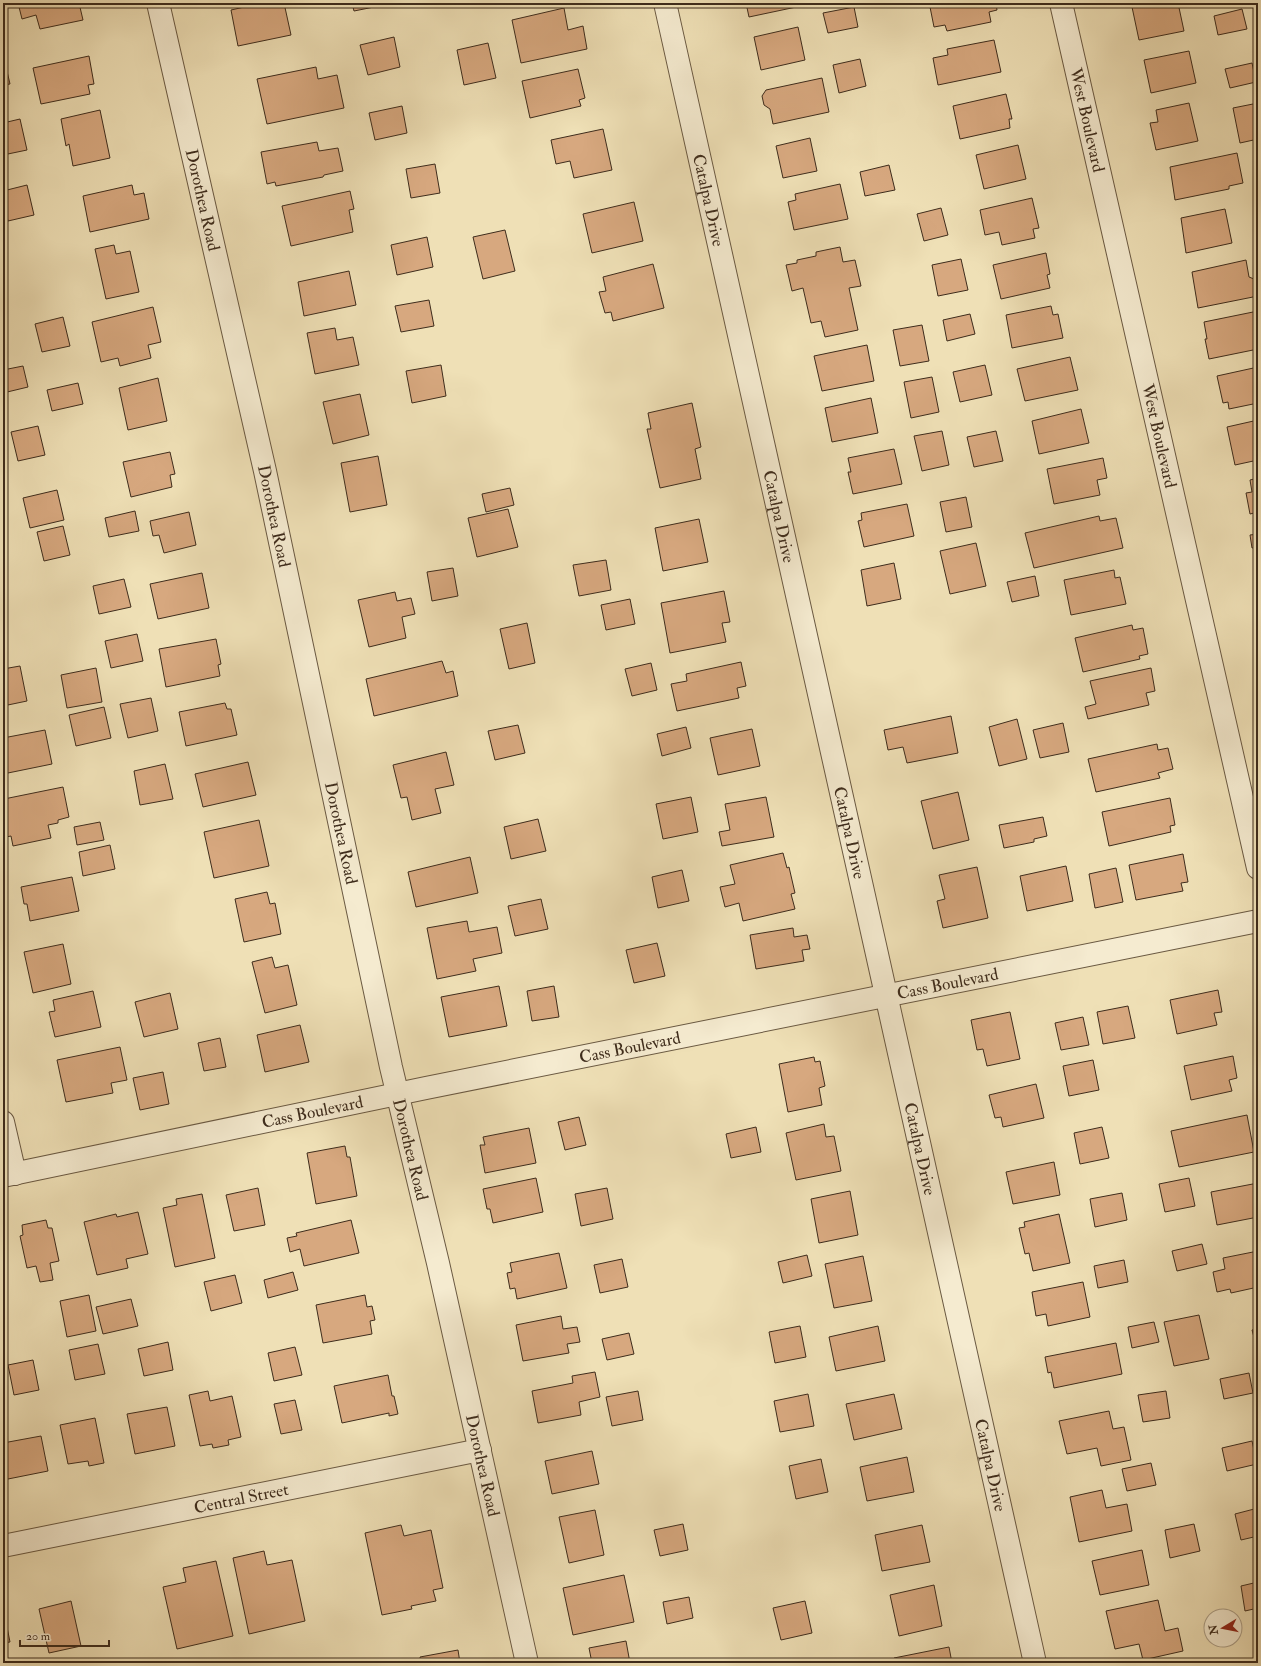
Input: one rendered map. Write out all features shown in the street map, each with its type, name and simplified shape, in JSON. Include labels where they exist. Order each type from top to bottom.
[{"type":"street","name":"Dorothea Road","points":[[158,3],[265,471],[391,1067],[399,1094],[527,1663]]},
{"type":"street","name":"Catalpa Drive","points":[[665,3],[1035,1663]]},
{"type":"street","name":"West Boulevard","points":[[1061,3],[1258,868]]},
{"type":"street","name":"Cass Boulevard","points":[[9,1175],[399,1094],[1258,921]]},
{"type":"street","points":[[3,1122],[9,1175]]},
{"type":"street","name":"Central Street","points":[[3,1546],[480,1450]]},
{"type":"building","points":[[18,3],[79,3],[83,20],[40,29],[36,15],[22,19]]},
{"type":"building","points":[[262,3],[284,3],[291,35],[238,46],[231,10]]},
{"type":"building","points":[[352,3],[389,3],[389,4],[354,11]]},
{"type":"building","points":[[746,3],[801,3],[801,6],[749,17]]},
{"type":"building","points":[[940,3],[996,3],[997,10],[989,12],[991,22],[947,31],[945,25],[934,27],[930,7],[940,5]]},
{"type":"building","points":[[1153,3],[1178,3],[1184,31],[1139,40],[1132,7]]},
{"type":"building","points":[[854,7],[858,27],[828,33],[823,13]]},
{"type":"building","points":[[564,8],[568,30],[583,26],[587,49],[521,63],[512,20]]},
{"type":"building","points":[[1242,9],[1247,29],[1218,35],[1214,16]]},
{"type":"building","points":[[798,27],[805,60],[761,70],[754,37]]},
{"type":"building","points":[[394,37],[400,67],[368,75],[360,45]]},
{"type":"building","points":[[994,40],[1001,72],[938,85],[933,58],[948,55],[947,49]]},
{"type":"building","points":[[488,43],[496,78],[464,85],[457,50]]},
{"type":"building","points":[[1189,51],[1196,83],[1151,93],[1144,60]]},
{"type":"building","points":[[3,54],[10,84],[3,85]]},
{"type":"building","points":[[89,56],[94,84],[88,85],[90,94],[41,104],[33,68]]},
{"type":"building","points":[[860,59],[866,86],[839,93],[833,65]]},
{"type":"building","points":[[1252,63],[1256,82],[1230,88],[1225,69]]},
{"type":"building","points":[[316,67],[318,79],[337,75],[344,108],[267,124],[257,79]]},
{"type":"building","points":[[578,69],[585,98],[579,100],[581,106],[530,118],[522,81]]},
{"type":"building","points":[[822,78],[829,112],[773,124],[770,109],[764,105],[762,96],[766,90]]},
{"type":"building","points":[[1006,94],[1012,119],[1009,119],[1010,128],[960,139],[953,106]]},
{"type":"building","points":[[1189,103],[1198,141],[1156,150],[1150,123],[1158,122],[1156,110]]},
{"type":"building","points":[[1258,103],[1258,139],[1240,143],[1233,108]]},
{"type":"building","points":[[402,106],[407,133],[375,140],[369,113]]},
{"type":"building","points":[[100,110],[110,158],[73,166],[69,144],[66,146],[61,119]]},
{"type":"building","points":[[20,119],[27,150],[3,155],[3,123]]},
{"type":"building","points":[[603,129],[612,170],[574,178],[570,161],[556,164],[551,140]]},
{"type":"building","points":[[810,138],[817,171],[783,178],[776,146]]},
{"type":"building","points":[[317,142],[319,151],[338,148],[343,171],[324,175],[323,177],[276,186],[275,182],[267,184],[261,152]]},
{"type":"building","points":[[1018,145],[1026,179],[984,189],[976,155]]},
{"type":"building","points":[[1237,153],[1243,183],[1229,186],[1229,189],[1175,200],[1170,167]]},
{"type":"building","points":[[435,164],[440,193],[411,198],[406,169]]},
{"type":"building","points":[[889,165],[895,190],[865,196],[860,172]]},
{"type":"building","points":[[840,184],[848,219],[794,230],[788,202],[796,200],[795,194]]},
{"type":"building","points":[[27,185],[34,215],[8,221],[3,199],[3,191]]},
{"type":"building","points":[[132,185],[134,195],[144,193],[149,219],[90,232],[83,196]]},
{"type":"building","points":[[350,191],[354,209],[349,210],[353,232],[291,246],[282,206]]},
{"type":"building","points":[[1032,198],[1039,228],[1033,229],[1035,238],[1002,245],[999,232],[985,235],[980,210]]},
{"type":"building","points":[[634,202],[643,241],[592,253],[583,214]]},
{"type":"building","points":[[941,208],[948,235],[924,241],[917,214]]},
{"type":"building","points":[[1225,209],[1232,243],[1186,253],[1181,218]]},
{"type":"building","points":[[505,230],[515,271],[483,279],[473,237]]},
{"type":"building","points":[[427,237],[433,267],[397,275],[391,245]]},
{"type":"building","points":[[114,245],[116,254],[130,251],[139,292],[106,299],[95,249]]},
{"type":"building","points":[[840,247],[843,262],[855,260],[861,286],[849,288],[858,330],[825,337],[821,321],[811,323],[803,288],[792,291],[786,265],[797,263],[797,260],[816,256],[816,252]]},
{"type":"building","points":[[1046,253],[1050,274],[1047,275],[1050,288],[1001,299],[993,265]]},
{"type":"building","points":[[961,259],[968,290],[938,296],[932,265]]},
{"type":"building","points":[[1246,260],[1249,277],[1254,279],[1257,291],[1253,297],[1198,308],[1192,272]]},
{"type":"building","points":[[653,264],[664,308],[613,321],[611,312],[605,313],[599,292],[606,291],[603,277]]},
{"type":"building","points":[[349,271],[356,305],[304,316],[298,282]]},
{"type":"building","points":[[429,300],[434,326],[401,332],[395,306]]},
{"type":"building","points":[[1051,306],[1053,315],[1058,314],[1063,338],[1012,348],[1006,315]]},
{"type":"building","points":[[153,307],[161,342],[148,345],[151,358],[120,366],[118,358],[101,362],[92,322]]},
{"type":"building","points":[[1258,311],[1258,349],[1209,359],[1205,339],[1207,339],[1204,322]]},
{"type":"building","points":[[970,314],[975,334],[947,341],[943,320]]},
{"type":"building","points":[[63,317],[70,346],[42,352],[35,324]]},
{"type":"building","points":[[922,325],[929,361],[900,366],[893,330]]},
{"type":"building","points":[[335,328],[337,340],[353,337],[359,365],[315,374],[307,333]]},
{"type":"building","points":[[867,345],[874,381],[822,391],[814,356]]},
{"type":"building","points":[[1070,357],[1078,390],[1025,401],[1017,369]]},
{"type":"building","points":[[441,365],[446,396],[412,403],[406,371]]},
{"type":"building","points":[[985,365],[992,395],[960,402],[953,372]]},
{"type":"building","points":[[23,366],[28,387],[3,393],[3,370]]},
{"type":"building","points":[[1258,367],[1258,403],[1229,409],[1228,402],[1223,403],[1217,376]]},
{"type":"building","points":[[932,377],[939,412],[911,418],[904,382]]},
{"type":"building","points":[[158,378],[167,421],[128,430],[119,388]]},
{"type":"building","points":[[78,383],[83,404],[52,411],[47,390]]},
{"type":"building","points":[[360,394],[369,435],[333,444],[323,402]]},
{"type":"building","points":[[871,398],[878,433],[832,442],[825,408]]},
{"type":"building","points":[[692,403],[701,447],[695,449],[701,479],[660,488],[647,429],[651,429],[648,413]]},
{"type":"building","points":[[1081,409],[1089,443],[1039,454],[1032,421]]},
{"type":"building","points":[[1258,420],[1258,460],[1235,465],[1227,427]]},
{"type":"building","points":[[38,426],[45,455],[18,461],[11,432]]},
{"type":"building","points":[[942,431],[949,465],[922,471],[914,436]]},
{"type":"building","points":[[996,431],[1003,461],[974,467],[967,437]]},
{"type":"building","points":[[894,449],[902,484],[853,494],[848,472],[851,472],[848,458]]},
{"type":"building","points":[[170,452],[175,474],[170,475],[172,487],[131,497],[123,462]]},
{"type":"building","points":[[378,456],[387,505],[350,512],[341,463]]},
{"type":"building","points":[[1103,458],[1107,478],[1097,480],[1100,495],[1054,504],[1047,469]]},
{"type":"building","points":[[1258,478],[1258,512],[1250,514],[1246,493],[1252,492],[1250,480]]},
{"type":"building","points":[[510,488],[514,505],[486,512],[482,494]]},
{"type":"building","points":[[57,490],[64,520],[30,528],[23,498]]},
{"type":"building","points":[[966,497],[972,527],[946,532],[940,502]]},
{"type":"building","points":[[907,504],[914,536],[864,547],[858,521],[862,520],[861,513]]},
{"type":"building","points":[[508,509],[518,547],[477,557],[468,518]]},
{"type":"building","points":[[135,511],[139,531],[109,537],[105,518]]},
{"type":"building","points":[[189,512],[196,545],[164,553],[159,535],[153,536],[150,521]]},
{"type":"building","points":[[1099,516],[1100,521],[1116,518],[1123,548],[1034,568],[1025,533]]},
{"type":"building","points":[[699,519],[708,562],[663,571],[655,528]]},
{"type":"building","points":[[63,526],[70,555],[44,561],[37,532]]},
{"type":"building","points":[[1258,534],[1258,547],[1252,548],[1250,535]]},
{"type":"building","points":[[976,543],[986,586],[950,594],[940,551]]},
{"type":"building","points":[[606,560],[611,590],[579,596],[573,565]]},
{"type":"building","points":[[894,563],[901,599],[867,606],[861,570]]},
{"type":"building","points":[[453,568],[458,596],[432,601],[427,572]]},
{"type":"building","points":[[1114,570],[1115,578],[1120,577],[1126,604],[1071,615],[1064,580]]},
{"type":"building","points":[[202,573],[209,608],[158,619],[150,584]]},
{"type":"building","points":[[1035,576],[1039,596],[1012,602],[1007,582]]},
{"type":"building","points":[[124,579],[131,607],[99,614],[93,586]]},
{"type":"building","points":[[724,591],[730,622],[722,623],[726,642],[670,653],[661,603]]},
{"type":"building","points":[[395,592],[397,601],[411,598],[415,614],[402,617],[406,638],[369,647],[358,600]]},
{"type":"building","points":[[630,599],[635,624],[606,630],[601,605]]},
{"type":"building","points":[[527,623],[535,663],[509,669],[500,629]]},
{"type":"building","points":[[1132,625],[1133,630],[1143,628],[1148,654],[1139,656],[1140,659],[1083,672],[1075,638]]},
{"type":"building","points":[[137,634],[143,661],[111,668],[105,641]]},
{"type":"building","points":[[216,639],[221,664],[218,665],[220,676],[166,687],[159,649]]},
{"type":"building","points":[[442,661],[446,673],[453,671],[458,696],[374,716],[366,679]]},
{"type":"building","points":[[741,662],[746,686],[737,688],[739,698],[677,711],[671,684],[687,681],[686,674]]},
{"type":"building","points":[[651,663],[657,690],[632,696],[625,669]]},
{"type":"building","points":[[20,666],[27,701],[3,706],[3,669]]},
{"type":"building","points":[[96,668],[102,702],[67,708],[61,675]]},
{"type":"building","points":[[1151,668],[1155,691],[1146,693],[1149,705],[1088,719],[1085,707],[1096,704],[1090,681]]},
{"type":"building","points":[[151,698],[158,731],[128,738],[120,704]]},
{"type":"building","points":[[225,703],[227,709],[231,709],[237,735],[186,746],[179,712]]},
{"type":"building","points":[[104,707],[111,738],[76,746],[69,715]]},
{"type":"building","points":[[951,716],[958,753],[907,763],[903,747],[888,750],[884,730]]},
{"type":"building","points":[[1017,719],[1027,759],[999,766],[989,727]]},
{"type":"building","points":[[1063,723],[1069,752],[1040,758],[1033,730]]},
{"type":"building","points":[[518,725],[525,753],[495,760],[488,731]]},
{"type":"building","points":[[686,727],[691,748],[662,756],[657,734]]},
{"type":"building","points":[[752,729],[760,766],[718,775],[710,738]]},
{"type":"building","points":[[45,730],[52,764],[3,774],[3,738]]},
{"type":"building","points":[[1157,744],[1158,750],[1168,748],[1173,769],[1158,773],[1160,778],[1096,792],[1088,759]]},
{"type":"building","points":[[446,752],[454,785],[435,789],[441,813],[412,820],[407,797],[401,798],[393,765]]},
{"type":"building","points":[[248,762],[256,795],[203,807],[195,774]]},
{"type":"building","points":[[165,764],[173,799],[140,805],[134,771]]},
{"type":"building","points":[[63,787],[69,817],[58,820],[58,823],[48,825],[51,838],[13,846],[11,836],[6,837],[3,823],[3,815],[7,814],[4,799]]},
{"type":"building","points":[[958,792],[969,840],[933,849],[921,801]]},
{"type":"building","points":[[691,797],[698,832],[663,839],[656,804]]},
{"type":"building","points":[[766,797],[774,837],[722,846],[719,832],[730,830],[725,804]]},
{"type":"building","points":[[1170,798],[1175,825],[1170,826],[1171,832],[1109,846],[1102,812]]},
{"type":"building","points":[[1043,817],[1047,836],[1034,839],[1034,842],[1004,848],[999,825]]},
{"type":"building","points":[[538,819],[546,851],[511,859],[504,827]]},
{"type":"building","points":[[259,820],[269,866],[214,878],[204,832]]},
{"type":"building","points":[[100,822],[104,840],[77,845],[74,827]]},
{"type":"building","points":[[110,845],[115,869],[83,876],[79,852]]},
{"type":"building","points":[[783,853],[787,868],[789,867],[795,893],[791,894],[795,909],[743,921],[739,903],[725,907],[720,887],[735,884],[730,865]]},
{"type":"building","points":[[1183,854],[1188,882],[1181,883],[1183,891],[1136,900],[1129,865]]},
{"type":"building","points":[[470,857],[478,893],[416,907],[408,872]]},
{"type":"building","points":[[1066,866],[1073,901],[1027,911],[1020,876]]},
{"type":"building","points":[[977,867],[988,918],[943,928],[937,901],[945,899],[939,875]]},
{"type":"building","points":[[1116,868],[1123,902],[1095,908],[1089,874]]},
{"type":"building","points":[[682,870],[689,901],[658,908],[652,877]]},
{"type":"building","points":[[72,877],[79,911],[30,921],[27,904],[24,904],[21,887]]},
{"type":"building","points":[[267,892],[270,904],[275,903],[281,934],[244,942],[235,899]]},
{"type":"building","points":[[541,899],[548,929],[515,936],[508,906]]},
{"type":"building","points":[[467,921],[469,932],[497,927],[502,953],[473,959],[476,971],[437,979],[427,928]]},
{"type":"building","points":[[793,928],[794,937],[807,935],[810,949],[802,950],[804,961],[756,969],[750,935]]},
{"type":"building","points":[[657,943],[665,976],[634,983],[626,950]]},
{"type":"building","points":[[63,944],[71,984],[33,993],[24,952]]},
{"type":"building","points":[[272,957],[275,968],[288,965],[297,1005],[265,1013],[252,962]]},
{"type":"building","points":[[499,986],[507,1026],[449,1037],[441,997]]},
{"type":"building","points":[[554,986],[559,1017],[532,1021],[527,991]]},
{"type":"building","points":[[1218,990],[1222,1012],[1214,1013],[1217,1025],[1177,1034],[1170,1000]]},
{"type":"building","points":[[93,991],[101,1027],[55,1037],[49,1012],[55,1011],[53,1000]]},
{"type":"building","points":[[170,993],[178,1029],[144,1037],[135,1002]]},
{"type":"building","points":[[1128,1006],[1135,1038],[1103,1044],[1097,1012]]},
{"type":"building","points":[[1010,1012],[1020,1059],[987,1066],[983,1049],[977,1050],[971,1020]]},
{"type":"building","points":[[1083,1017],[1089,1045],[1061,1050],[1055,1023]]},
{"type":"building","points":[[300,1025],[309,1062],[265,1072],[257,1035]]},
{"type":"building","points":[[220,1038],[226,1067],[204,1071],[198,1043]]},
{"type":"building","points":[[120,1047],[127,1080],[111,1083],[113,1093],[66,1102],[57,1060]]},
{"type":"building","points":[[1233,1056],[1237,1078],[1229,1080],[1232,1091],[1191,1100],[1184,1066]]},
{"type":"building","points":[[814,1057],[815,1062],[820,1061],[825,1086],[819,1088],[822,1105],[788,1112],[779,1064]]},
{"type":"building","points":[[1093,1060],[1099,1090],[1069,1096],[1063,1066]]},
{"type":"building","points":[[163,1072],[169,1104],[140,1110],[133,1078]]},
{"type":"building","points":[[1036,1084],[1044,1118],[1003,1127],[1001,1117],[995,1118],[989,1095]]},
{"type":"building","points":[[1247,1115],[1254,1152],[1179,1167],[1171,1131]]},
{"type":"building","points":[[579,1117],[586,1145],[565,1150],[558,1122]]},
{"type":"building","points":[[824,1124],[826,1137],[834,1136],[841,1171],[796,1180],[786,1133]]},
{"type":"building","points":[[756,1127],[761,1152],[731,1158],[726,1134]]},
{"type":"building","points":[[1102,1127],[1109,1158],[1080,1164],[1074,1133]]},
{"type":"building","points":[[529,1128],[536,1163],[485,1173],[480,1145],[485,1145],[483,1137]]},
{"type":"building","points":[[345,1146],[347,1157],[350,1157],[357,1196],[316,1204],[307,1153]]},
{"type":"building","points":[[1054,1162],[1060,1195],[1013,1204],[1006,1172]]},
{"type":"building","points":[[536,1178],[543,1212],[493,1223],[490,1209],[487,1209],[483,1189]]},
{"type":"building","points":[[1189,1178],[1195,1206],[1165,1212],[1159,1184]]},
{"type":"building","points":[[1258,1183],[1258,1217],[1217,1225],[1211,1192]]},
{"type":"building","points":[[258,1188],[265,1225],[234,1231],[226,1195]]},
{"type":"building","points":[[607,1188],[613,1219],[581,1226],[575,1194]]},
{"type":"building","points":[[850,1191],[858,1235],[819,1243],[811,1199]]},
{"type":"building","points":[[1122,1193],[1127,1220],[1095,1227],[1090,1199]]},
{"type":"building","points":[[202,1194],[215,1258],[175,1267],[163,1208],[177,1205],[176,1199]]},
{"type":"building","points":[[138,1212],[148,1254],[126,1259],[128,1268],[97,1275],[84,1222],[116,1214],[117,1217]]},
{"type":"building","points":[[1059,1214],[1070,1263],[1033,1271],[1029,1253],[1025,1254],[1019,1228],[1025,1227],[1024,1222]]},
{"type":"building","points":[[46,1220],[48,1228],[52,1228],[59,1261],[50,1263],[53,1280],[40,1282],[36,1266],[27,1268],[20,1236],[23,1235],[22,1225]]},
{"type":"building","points":[[351,1220],[359,1253],[304,1266],[300,1249],[290,1252],[287,1238],[297,1236],[296,1233]]},
{"type":"building","points":[[1202,1244],[1207,1264],[1177,1271],[1172,1251]]},
{"type":"building","points":[[1258,1251],[1258,1287],[1231,1293],[1230,1289],[1217,1292],[1213,1272],[1225,1269],[1223,1258]]},
{"type":"building","points":[[559,1253],[567,1288],[517,1299],[515,1288],[510,1289],[507,1273],[512,1272],[510,1263]]},
{"type":"building","points":[[807,1255],[812,1276],[783,1283],[778,1262]]},
{"type":"building","points":[[863,1256],[872,1301],[834,1308],[825,1264]]},
{"type":"building","points":[[622,1259],[628,1287],[600,1293],[594,1265]]},
{"type":"building","points":[[1124,1260],[1128,1282],[1098,1288],[1094,1266]]},
{"type":"building","points":[[293,1272],[298,1290],[268,1298],[264,1280]]},
{"type":"building","points":[[235,1275],[242,1303],[211,1311],[204,1282]]},
{"type":"building","points":[[1083,1282],[1090,1317],[1048,1326],[1046,1314],[1036,1316],[1032,1292]]},
{"type":"building","points":[[89,1295],[96,1331],[67,1337],[60,1301]]},
{"type":"building","points":[[365,1295],[367,1307],[372,1306],[375,1320],[370,1321],[372,1334],[323,1343],[316,1305]]},
{"type":"building","points":[[131,1299],[138,1326],[103,1334],[96,1307]]},
{"type":"building","points":[[1199,1315],[1209,1359],[1174,1366],[1164,1322]]},
{"type":"building","points":[[561,1316],[563,1329],[577,1327],[580,1342],[567,1344],[569,1353],[523,1361],[516,1325]]},
{"type":"building","points":[[1154,1322],[1159,1342],[1132,1348],[1128,1327]]},
{"type":"building","points":[[800,1326],[806,1357],[775,1363],[769,1332]]},
{"type":"building","points":[[878,1326],[885,1361],[836,1371],[829,1337]]},
{"type":"building","points":[[1258,1328],[1258,1352],[1252,1330]]},
{"type":"building","points":[[629,1333],[634,1354],[607,1360],[602,1339]]},
{"type":"building","points":[[168,1342],[173,1370],[144,1376],[138,1349]]},
{"type":"building","points":[[1116,1343],[1122,1374],[1054,1388],[1051,1372],[1048,1373],[1045,1357]]},
{"type":"building","points":[[98,1344],[105,1374],[75,1380],[69,1350]]},
{"type":"building","points":[[295,1347],[302,1375],[274,1381],[268,1353]]},
{"type":"building","points":[[33,1360],[39,1390],[14,1395],[8,1365]]},
{"type":"building","points":[[595,1372],[600,1397],[579,1402],[581,1415],[538,1423],[532,1391],[573,1383],[572,1376]]},
{"type":"building","points":[[1249,1373],[1253,1393],[1224,1399],[1220,1379]]},
{"type":"building","points":[[388,1375],[392,1396],[394,1396],[398,1414],[389,1416],[389,1413],[342,1423],[334,1386]]},
{"type":"building","points":[[208,1391],[210,1401],[232,1396],[241,1437],[228,1440],[229,1445],[213,1448],[212,1444],[200,1446],[189,1395]]},
{"type":"building","points":[[638,1391],[643,1420],[612,1426],[606,1397]]},
{"type":"building","points":[[1166,1391],[1170,1418],[1143,1422],[1138,1395]]},
{"type":"building","points":[[808,1394],[814,1426],[780,1432],[774,1401]]},
{"type":"building","points":[[894,1394],[902,1429],[854,1440],[846,1404]]},
{"type":"building","points":[[295,1400],[302,1430],[281,1434],[274,1404]]},
{"type":"building","points":[[167,1407],[175,1446],[135,1454],[127,1414]]},
{"type":"building","points":[[1109,1411],[1113,1429],[1124,1427],[1131,1460],[1101,1466],[1097,1448],[1067,1454],[1059,1421]]},
{"type":"building","points":[[95,1418],[104,1463],[89,1466],[88,1461],[68,1464],[60,1425]]},
{"type":"building","points":[[41,1436],[48,1471],[3,1480],[3,1443]]},
{"type":"building","points":[[1252,1441],[1257,1464],[1227,1471],[1222,1448]]},
{"type":"building","points":[[592,1451],[599,1484],[552,1494],[545,1461]]},
{"type":"building","points":[[907,1457],[914,1492],[867,1501],[860,1467]]},
{"type":"building","points":[[821,1459],[828,1492],[796,1499],[789,1466]]},
{"type":"building","points":[[1151,1463],[1156,1485],[1127,1491],[1122,1469]]},
{"type":"building","points":[[1102,1490],[1106,1508],[1127,1504],[1132,1531],[1079,1542],[1070,1497]]},
{"type":"building","points":[[1258,1508],[1258,1536],[1241,1540],[1235,1514]]},
{"type":"building","points":[[595,1510],[604,1555],[569,1563],[559,1517]]},
{"type":"building","points":[[683,1524],[688,1550],[660,1556],[654,1530]]},
{"type":"building","points":[[1194,1524],[1200,1551],[1170,1558],[1165,1530]]},
{"type":"building","points":[[401,1525],[404,1536],[431,1530],[443,1588],[433,1590],[436,1601],[411,1606],[412,1609],[382,1615],[365,1533]]},
{"type":"building","points":[[922,1525],[930,1562],[882,1571],[875,1535]]},
{"type":"building","points":[[1142,1550],[1149,1585],[1100,1595],[1092,1561]]},
{"type":"building","points":[[264,1551],[267,1565],[292,1560],[305,1621],[249,1634],[233,1558]]},
{"type":"building","points":[[216,1561],[233,1636],[177,1649],[163,1587],[186,1582],[183,1568]]},
{"type":"building","points":[[624,1575],[634,1622],[573,1635],[563,1588]]},
{"type":"building","points":[[1258,1582],[1258,1608],[1245,1611],[1241,1586]]},
{"type":"building","points":[[934,1585],[942,1626],[899,1636],[890,1595]]},
{"type":"building","points":[[689,1597],[693,1618],[667,1624],[663,1602]]},
{"type":"building","points":[[1158,1600],[1165,1631],[1178,1628],[1183,1651],[1143,1660],[1139,1644],[1115,1649],[1106,1611]]},
{"type":"building","points":[[71,1601],[81,1646],[49,1653],[39,1609]]},
{"type":"building","points":[[805,1601],[812,1633],[781,1640],[773,1608]]},
{"type":"building","points":[[3,1622],[6,1622],[10,1642],[3,1643]]},
{"type":"building","points":[[626,1641],[630,1663],[592,1663],[589,1648]]},
{"type":"building","points":[[949,1647],[952,1663],[895,1663],[894,1658]]},
{"type":"building","points":[[1258,1647],[1258,1663],[1255,1648]]},
{"type":"building","points":[[458,1650],[460,1663],[421,1663],[420,1657]]}]
